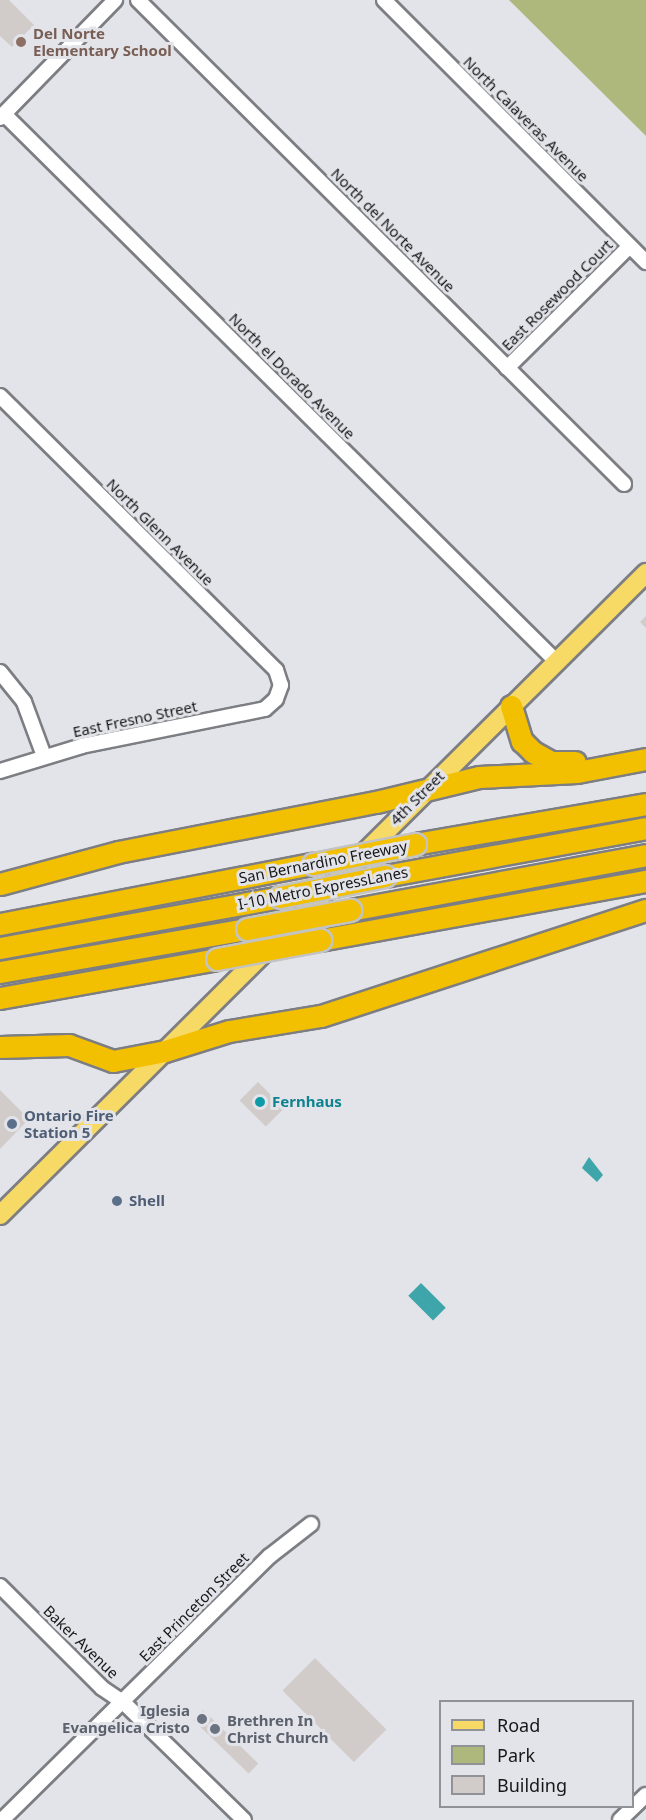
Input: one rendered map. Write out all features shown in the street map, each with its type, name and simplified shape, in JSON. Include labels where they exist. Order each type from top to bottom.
[{"type":"highway","points":[[511,706],[522,741],[544,760],[617,762],[646,759]]},
{"type":"highway","points":[[0,884],[118,852],[376,802],[479,777],[577,772],[617,762]]},
{"type":"highway","name":"San Bernardino Freeway","points":[[0,924],[415,844],[646,804]]},
{"type":"highway","name":"I-10 Metro ExpressLanes","points":[[0,948],[646,828]]},
{"type":"highway","name":"I-10 Metro ExpressLanes","points":[[0,972],[646,855]]},
{"type":"highway","points":[[0,998],[646,881]]},
{"type":"highway","points":[[0,1047],[69,1045],[113,1061],[165,1051],[229,1031],[321,1016],[646,910]]},
{"type":"main road","name":"4th Street","points":[[0,1215],[425,789],[646,573]]},
{"type":"street","points":[[2,116],[115,0]]},
{"type":"street","name":"North del Norte Avenue","points":[[138,0],[624,484]]},
{"type":"street","name":"North Calaveras Avenue","points":[[384,0],[646,262]]},
{"type":"street","name":"North el Dorado Avenue","points":[[2,116],[556,661]]},
{"type":"street","name":"East Rosewood Court","points":[[507,368],[630,246]]},
{"type":"street","name":"North Glenn Avenue","points":[[0,396],[276,670],[281,685],[276,699]]},
{"type":"street","points":[[0,672],[24,702],[44,756]]},
{"type":"street","name":"East Fresno Street","points":[[0,771],[44,756],[265,709],[276,699]]},
{"type":"street","name":"East Princeton Street","points":[[2,1820],[270,1556],[311,1524]]},
{"type":"street","name":"Baker Avenue","points":[[0,1586],[102,1688],[123,1702],[244,1820]]},
{"type":"street","points":[[634,1807],[646,1795]]},
{"type":"street","points":[[620,1820],[632,1808]]},
{"type":"green space","points":[[509,0],[646,0],[646,136]]},
{"type":"water","points":[[589,1157],[603,1175],[597,1182],[582,1168]]},
{"type":"water","points":[[421,1283],[446,1308],[433,1320],[408,1296]]},
{"type":"building","points":[[0,0],[9,0],[34,25],[12,47],[0,36]]},
{"type":"building","points":[[646,616],[646,628],[640,622]]},
{"type":"building","name":"Fernhaus","points":[[258,1082],[284,1108],[266,1127],[240,1100]]},
{"type":"building","name":"Ontario Fire Station 5","points":[[0,1090],[29,1119],[0,1149]]},
{"type":"building","points":[[315,1658],[386,1729],[354,1762],[282,1691]]},
{"type":"building","points":[[203,1710],[258,1763],[249,1774],[193,1720]]},
{"type":"place","name":"Del Norte Elementary School","points":[[21,42]]},
{"type":"place","name":"Fernhaus","points":[[260,1102]]},
{"type":"place","name":"Ontario Fire Station 5","points":[[12,1124]]},
{"type":"place","name":"Shell","points":[[117,1201]]},
{"type":"place","name":"Iglesia Evangelica Cristo","points":[[202,1719]]},
{"type":"place","name":"Brethren In Christ Church","points":[[215,1729]]}]
